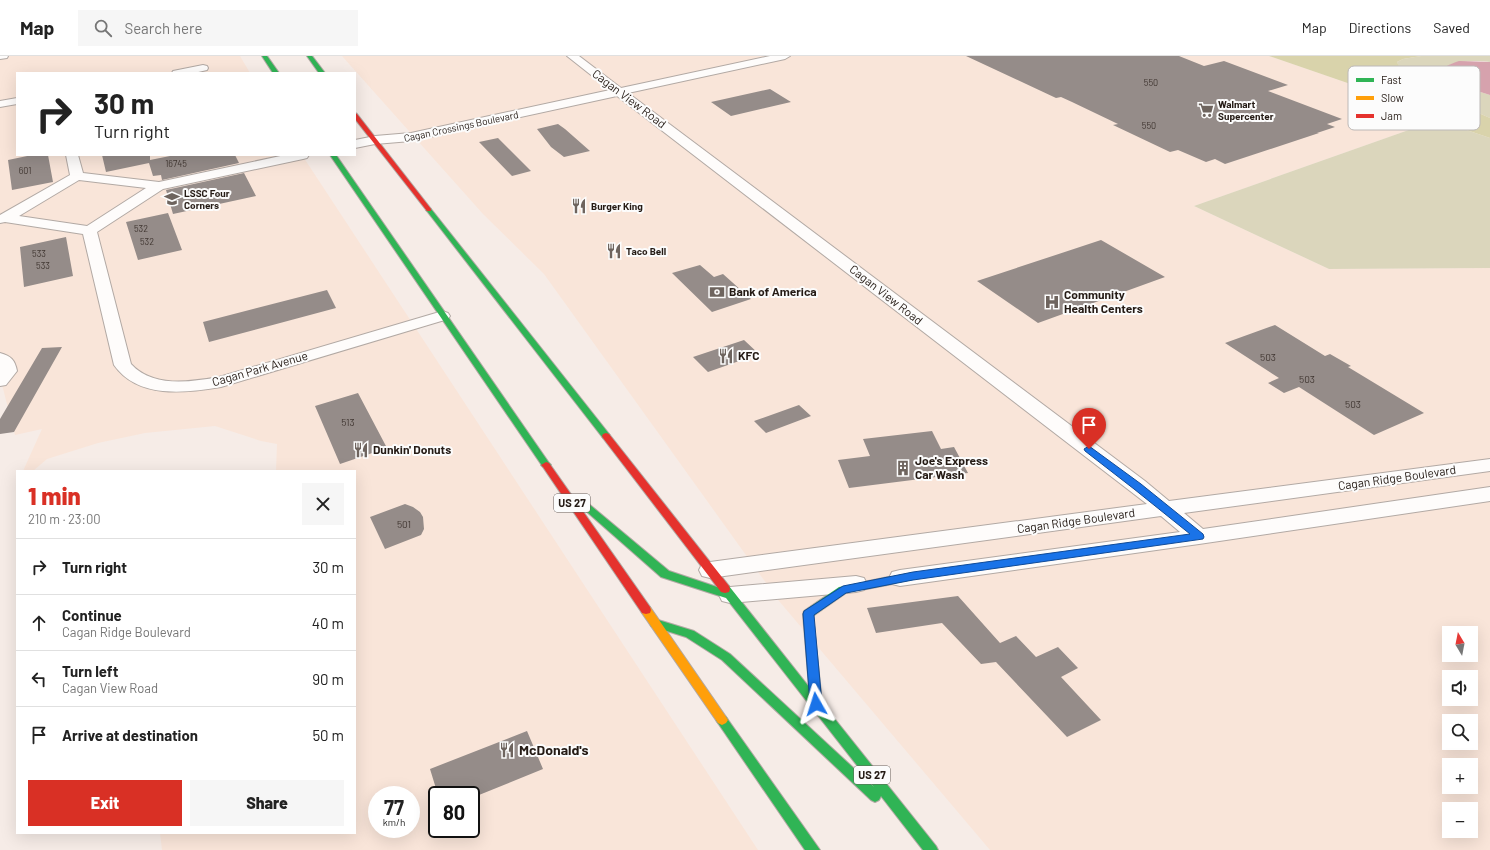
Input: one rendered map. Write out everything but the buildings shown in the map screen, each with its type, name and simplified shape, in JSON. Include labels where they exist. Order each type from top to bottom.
[{"type":"highway","points":[[264,56],[275,72]]},
{"type":"highway","points":[[309,56],[321,72]]},
{"type":"highway","name":"US 27","points":[[356,116],[710,570],[930,848]]},
{"type":"highway","name":"US 27","points":[[334,156],[442,316],[559,483],[654,624],[813,850]]},
{"type":"highway","points":[[559,483],[665,574],[730,595]]},
{"type":"highway","points":[[816,704],[808,614],[843,590],[913,576]]},
{"type":"highway","points":[[654,624],[690,634],[726,657],[930,848]]},
{"type":"street","name":"Cagan View Road","points":[[572,56],[1166,509],[1199,537]]},
{"type":"street","points":[[616,89],[757,56]]},
{"type":"street","name":"Cagan Crossings Boulevard","points":[[356,144],[375,140],[411,137],[616,89],[785,56]]},
{"type":"street","points":[[182,72],[203,68]]},
{"type":"street","points":[[0,104],[16,101]]},
{"type":"street","points":[[72,156],[77,176]]},
{"type":"street","points":[[3,219],[77,176],[158,186],[298,156]]},
{"type":"street","points":[[3,219],[89,231],[158,186]]},
{"type":"street","name":"Cagan Park Avenue","points":[[89,231],[123,365],[127,372],[133,377],[144,382],[157,385],[183,386],[221,382],[442,316]]},
{"type":"street","points":[[0,358],[7,363],[8,371],[0,381]]},
{"type":"street","name":"Cagan Ridge Boulevard","points":[[710,570],[1490,465]]},
{"type":"street","points":[[730,595],[858,583],[913,576],[1199,537],[1490,494]]},
{"type":"shaded area","points":[[9,56],[240,56],[249,72],[16,72],[16,156],[303,156],[758,850],[162,850],[160,834],[356,834],[356,470],[276,470],[277,444],[261,441],[215,426],[145,433],[98,443],[47,459],[34,470],[23,470],[42,429],[15,435],[0,377],[0,58]]},
{"type":"shaded area","points":[[342,56],[1269,56],[1348,83],[1348,130],[1409,130],[1194,206],[1329,269],[1490,268],[1490,850],[990,850],[779,601],[544,274],[483,214]]},
{"type":"shaded area","points":[[1269,56],[1421,56],[1403,59],[1397,62],[1399,66],[1348,66],[1348,83]]},
{"type":"shaded area","points":[[1421,56],[1490,56],[1490,62],[1469,61],[1447,66],[1399,66],[1397,62],[1403,59]]},
{"type":"shaded area","points":[[1459,61],[1490,62],[1490,95],[1480,92],[1480,66],[1447,66]]},
{"type":"shaded area","points":[[1480,92],[1490,95],[1490,118],[1480,114]]},
{"type":"shaded area","points":[[1480,114],[1490,118],[1490,138],[1466,130],[1480,130]]},
{"type":"shaded area","points":[[1409,130],[1466,130],[1490,138],[1490,268],[1329,269],[1194,206]]},
{"type":"traffic: fast","points":[[264,56],[275,72]]},
{"type":"traffic: fast","points":[[309,56],[321,72]]},
{"type":"traffic: fast","points":[[334,156],[546,465]]},
{"type":"traffic: fast","points":[[429,210],[606,436]]},
{"type":"traffic: fast","points":[[581,502],[665,574],[730,595]]},
{"type":"traffic: fast","points":[[816,704],[808,614],[843,590],[913,576]]},
{"type":"traffic: fast","points":[[725,589],[931,850]]},
{"type":"traffic: fast","points":[[655,623],[690,634],[726,657],[875,796]]},
{"type":"traffic: fast","points":[[722,720],[813,850]]},
{"type":"traffic: slow","points":[[646,610],[722,720]]},
{"type":"traffic: jam","points":[[356,116],[429,210]]},
{"type":"traffic: jam","points":[[606,436],[725,589]]},
{"type":"traffic: jam","points":[[546,465],[646,610]]},
{"type":"place","name":"Walmart Supercenter","points":[[1206,110]]},
{"type":"place","name":"LSSC Four Corners","points":[[172,199]]},
{"type":"place","name":"Burger King","points":[[579,206]]},
{"type":"place","name":"Taco Bell","points":[[614,251]]},
{"type":"place","name":"Bank of America","points":[[717,292]]},
{"type":"place","name":"Community Health Centers","points":[[1052,302]]},
{"type":"place","name":"KFC","points":[[726,356]]},
{"type":"place","name":"Dunkin' Donuts","points":[[361,450]]},
{"type":"place","name":"Joe's Express Car Wash","points":[[903,468]]},
{"type":"place","name":"McDonald's","points":[[507,750]]},
{"type":"route","points":[[816,704],[808,614],[843,590],[913,576],[1199,537],[1138,486],[1089,449]]}]
